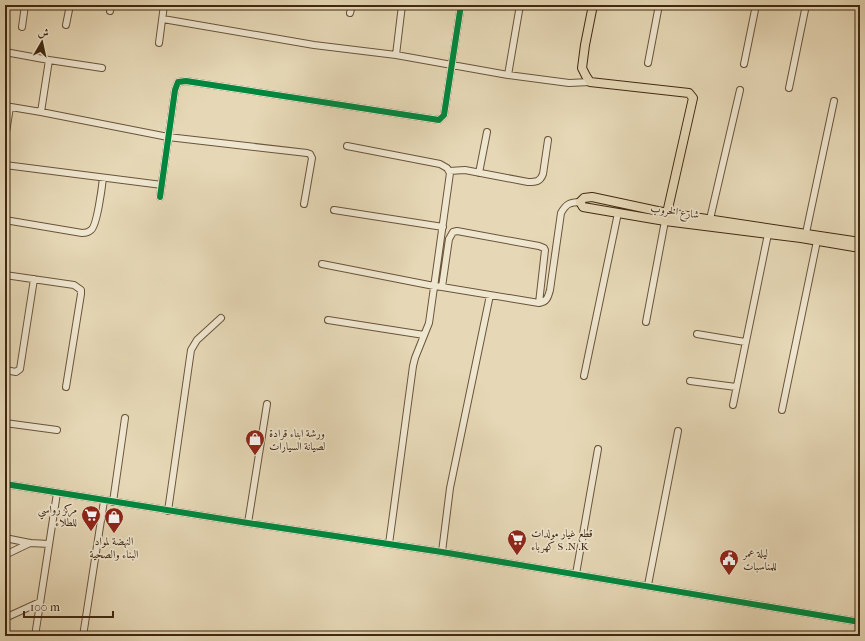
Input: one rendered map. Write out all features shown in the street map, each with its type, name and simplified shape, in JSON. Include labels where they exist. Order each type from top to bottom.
[{"type":"main road","points":[[590,82],[582,68],[593,5]]},
{"type":"main road","name":"شارع الخروب","points":[[590,82],[689,93],[692,96],[693,98],[666,217]]},
{"type":"main road","name":"شارع الخروب","points":[[860,242],[710,219],[666,217],[587,209],[583,207],[580,202],[584,198],[592,197],[666,217],[860,248]]},
{"type":"street","points":[[22,27],[25,5]]},
{"type":"street","points":[[66,26],[70,5]]},
{"type":"street","points":[[159,43],[164,5]]},
{"type":"street","points":[[350,13],[352,5]]},
{"type":"street","points":[[396,55],[402,5]]},
{"type":"street","points":[[160,197],[175,90],[178,82],[181,81],[435,120],[441,119],[444,115],[461,5]]},
{"type":"street","points":[[508,75],[520,5]]},
{"type":"street","points":[[648,63],[659,5]]},
{"type":"street","points":[[744,64],[756,5]]},
{"type":"street","points":[[789,88],[806,5]]},
{"type":"street","points":[[163,19],[314,45],[396,55],[508,75],[569,83],[590,82]]},
{"type":"street","points":[[5,52],[102,68]]},
{"type":"street","points":[[41,112],[49,60]]},
{"type":"street","points":[[710,219],[740,90]]},
{"type":"street","points":[[806,233],[834,102]]},
{"type":"street","points":[[5,138],[8,106],[168,137],[310,154],[311,163],[304,204]]},
{"type":"street","points":[[479,173],[487,132]]},
{"type":"street","points":[[449,171],[465,170],[528,182],[537,182],[541,179],[543,174],[548,140]]},
{"type":"street","points":[[347,146],[440,164],[447,168],[450,175],[428,323],[413,366],[389,544]]},
{"type":"street","points":[[5,165],[162,185]]},
{"type":"street","points":[[5,220],[82,233],[87,232],[91,230],[95,223],[103,178]]},
{"type":"street","points":[[322,264],[434,286],[544,302],[548,299],[550,290],[561,213],[565,206],[570,203],[580,202]]},
{"type":"street","points":[[334,210],[443,228]]},
{"type":"street","points":[[584,376],[618,213]]},
{"type":"street","points":[[646,322],[666,217]]},
{"type":"street","points":[[442,287],[449,239],[453,232],[457,231],[544,248],[546,250],[539,302]]},
{"type":"street","points":[[733,405],[768,234]]},
{"type":"street","points":[[782,410],[817,241]]},
{"type":"street","points":[[5,275],[74,285],[81,290],[66,387]]},
{"type":"street","points":[[5,370],[16,372],[20,369],[34,279]]},
{"type":"street","points":[[442,552],[450,488],[490,295]]},
{"type":"street","points":[[168,511],[191,350],[198,340],[221,318]]},
{"type":"street","points":[[328,320],[424,336]]},
{"type":"street","points":[[698,334],[745,342]]},
{"type":"street","points":[[690,380],[736,387]]},
{"type":"street","points":[[248,524],[267,404]]},
{"type":"street","points":[[113,502],[125,418]]},
{"type":"street","points":[[5,423],[57,430]]},
{"type":"street","points":[[648,585],[678,431]]},
{"type":"street","points":[[576,574],[598,449]]},
{"type":"street","points":[[5,484],[248,524],[442,552],[648,585],[860,622]]},
{"type":"street","points":[[35,636],[58,493]]},
{"type":"street","points":[[83,636],[104,501]]},
{"type":"street","points":[[5,538],[30,543],[50,544]]},
{"type":"street","points":[[5,555],[30,543]]},
{"type":"street","points":[[5,618],[40,602]]},
{"type":"cycle path","points":[[160,197],[175,90],[178,82],[186,81],[439,120],[444,115],[461,5]]},
{"type":"cycle path","points":[[5,484],[442,552],[860,622]]},
{"type":"place","name":"ورشة ابناء قرادة لصيانة السيارات","points":[[255,456]]},
{"type":"place","name":"مركز رواسي للطلاء","points":[[91,532]]},
{"type":"place","name":"النهضة لمواد البناء والصحية","points":[[114,534]]},
{"type":"place","name":"قطع غيار مولدات كهرباء S .N .K","points":[[517,556]]},
{"type":"place","name":"ليلة عمر للمناسبات","points":[[729,576]]}]
